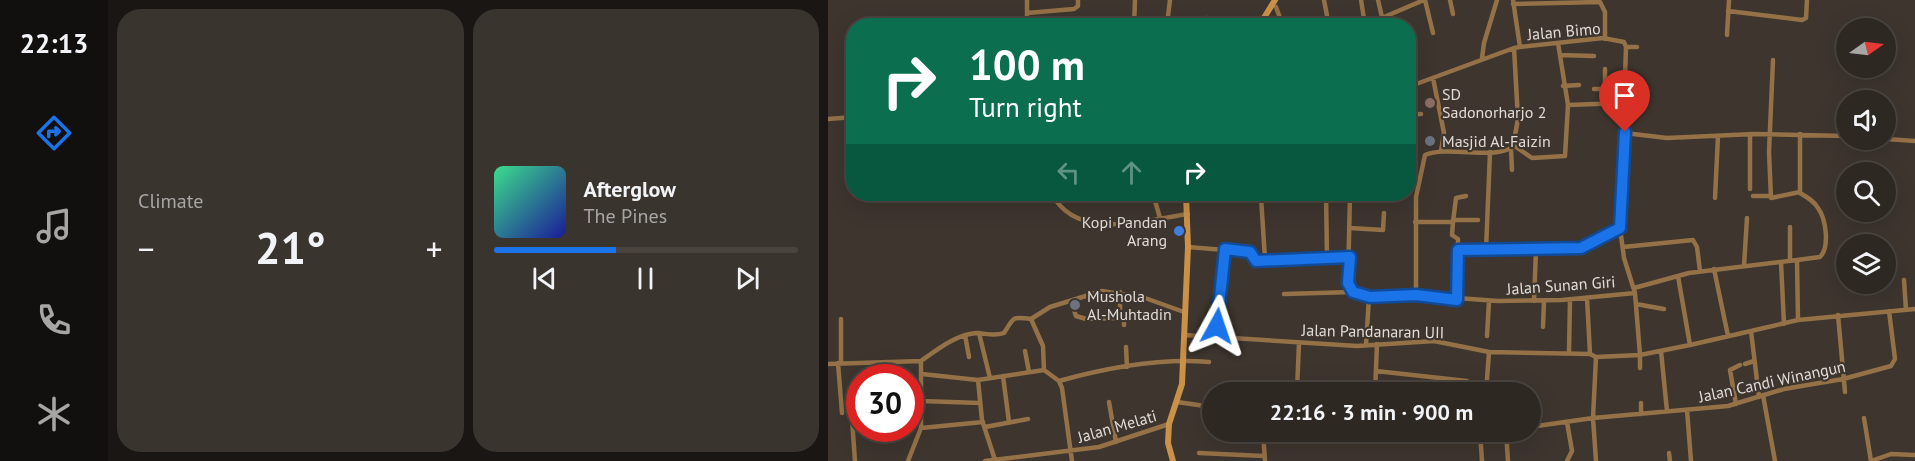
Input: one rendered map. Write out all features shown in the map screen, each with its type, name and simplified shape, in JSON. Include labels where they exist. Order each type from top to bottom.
[{"type":"main road","points":[[1265,18],[1275,3]]},
{"type":"main road","points":[[1173,461],[1168,443],[1169,424],[1177,402],[1183,360],[1188,247],[1187,201]]},
{"type":"street","points":[[1027,0],[1027,18]]},
{"type":"street","points":[[1027,13],[1074,9],[1078,6],[1078,0]]},
{"type":"street","points":[[1134,18],[1135,0]]},
{"type":"street","points":[[1168,16],[1170,0]]},
{"type":"street","points":[[1280,18],[1275,3],[1283,0]]},
{"type":"street","points":[[1324,0],[1327,18]]},
{"type":"street","points":[[1361,0],[1363,18]]},
{"type":"street","points":[[1378,0],[1379,18],[1425,0],[1433,33]]},
{"type":"street","points":[[1404,0],[1406,7]]},
{"type":"street","points":[[1450,0],[1453,14]]},
{"type":"street","points":[[1482,58],[1484,43],[1497,0]]},
{"type":"street","points":[[1728,35],[1729,0]]},
{"type":"street","points":[[1728,11],[1802,20],[1806,18],[1807,0]]},
{"type":"street","points":[[1513,2],[1600,2],[1605,12],[1605,39]]},
{"type":"street","name":"Jalan Bimo","points":[[1513,2],[1520,47],[1605,39],[1637,47]]},
{"type":"street","points":[[1416,295],[1417,186],[1425,155],[1441,151],[1490,152],[1512,147],[1532,158],[1564,158],[1568,105],[1563,86],[1558,43]]},
{"type":"street","points":[[1626,46],[1625,132],[1620,228],[1628,275],[1634,290],[1640,368]]},
{"type":"street","points":[[1416,84],[1482,58],[1520,47]]},
{"type":"street","points":[[1512,170],[1512,147],[1518,119],[1514,48]]},
{"type":"street","points":[[1560,55],[1594,56]]},
{"type":"street","points":[[1769,196],[1773,60]]},
{"type":"street","points":[[1605,69],[1605,89]]},
{"type":"street","points":[[1433,78],[1444,133],[1441,151]]},
{"type":"street","points":[[1563,86],[1579,85]]},
{"type":"street","points":[[1594,89],[1624,89]]},
{"type":"street","points":[[1568,105],[1624,103]]},
{"type":"street","points":[[1416,114],[1421,114]]},
{"type":"street","points":[[828,119],[846,118]]},
{"type":"street","points":[[1625,132],[1667,138],[1750,134],[1836,136]]},
{"type":"street","points":[[1750,134],[1750,189]]},
{"type":"street","points":[[1753,196],[1773,198],[1800,193],[1800,135]]},
{"type":"street","points":[[1715,198],[1718,136]]},
{"type":"street","points":[[1896,140],[1915,141]]},
{"type":"street","points":[[1486,250],[1490,152]]},
{"type":"street","name":"Jalan Sunan Giri","points":[[1284,294],[1353,292],[1370,297],[1416,295],[1457,300],[1544,301],[1587,298],[1634,290],[1678,276],[1714,268],[1820,257],[1824,252],[1825,241],[1821,213],[1813,201],[1800,193]]},
{"type":"street","points":[[1457,300],[1458,240],[1452,233],[1453,221],[1456,198],[1466,196]]},
{"type":"street","points":[[1057,201],[1063,210],[1092,223],[1131,223],[1188,214]]},
{"type":"street","points":[[1155,201],[1160,218]]},
{"type":"street","points":[[1261,201],[1264,260]]},
{"type":"street","points":[[1326,201],[1327,258]]},
{"type":"street","points":[[1350,201],[1348,283],[1353,292]]},
{"type":"street","points":[[1350,228],[1383,230],[1384,213]]},
{"type":"street","points":[[1744,266],[1747,218]]},
{"type":"street","points":[[1415,222],[1478,220]]},
{"type":"street","points":[[1790,227],[1790,261]]},
{"type":"street","points":[[1458,250],[1584,248],[1620,228]]},
{"type":"street","points":[[1623,247],[1694,240],[1700,271]]},
{"type":"street","points":[[1188,247],[1250,252],[1256,261],[1350,257]]},
{"type":"street","points":[[1216,336],[1225,249]]},
{"type":"street","points":[[1534,301],[1536,250]]},
{"type":"street","points":[[1797,260],[1798,320]]},
{"type":"street","points":[[1781,262],[1784,324]]},
{"type":"street","points":[[1714,268],[1728,336]]},
{"type":"street","points":[[1678,276],[1690,345]]},
{"type":"street","points":[[1904,280],[1906,310]]},
{"type":"street","points":[[828,364],[921,361],[947,343],[965,335],[979,333],[998,336],[1006,331],[1010,320],[1031,319],[1050,307],[1102,291],[1120,292],[1145,298],[1184,312]]},
{"type":"street","points":[[1120,292],[1120,318]]},
{"type":"street","points":[[1366,345],[1370,297]]},
{"type":"street","points":[[1587,298],[1590,354]]},
{"type":"street","points":[[1569,353],[1570,299]]},
{"type":"street","points":[[1071,301],[1076,316],[1084,319],[1124,318],[1124,325]]},
{"type":"street","points":[[1487,336],[1489,301]]},
{"type":"street","points":[[1543,327],[1544,301]]},
{"type":"street","points":[[1636,304],[1664,309]]},
{"type":"street","points":[[1596,461],[1593,418],[1596,357],[1640,355],[1798,320],[1915,309]]},
{"type":"street","name":"Jalan Candi Winangun","points":[[1541,426],[1736,404],[1784,389],[1843,379],[1891,366],[1894,362],[1889,311]]},
{"type":"street","points":[[1838,315],[1845,392]]},
{"type":"street","points":[[840,319],[839,363],[842,413]]},
{"type":"street","points":[[1031,319],[1043,346],[1044,370]]},
{"type":"street","points":[[1751,331],[1761,396],[1775,461]]},
{"type":"street","points":[[979,333],[990,378]]},
{"type":"street","points":[[965,335],[969,357]]},
{"type":"street","name":"Jalan Pandanaran UII","points":[[1184,335],[1366,345],[1434,341],[1489,352],[1569,353],[1590,354],[1596,357]]},
{"type":"street","points":[[1297,382],[1299,343]]},
{"type":"street","points":[[1376,382],[1377,344]]},
{"type":"street","points":[[1126,347],[1127,368]]},
{"type":"street","points":[[1025,351],[1029,372]]},
{"type":"street","points":[[1661,351],[1666,411]]},
{"type":"street","points":[[1487,382],[1489,352]]},
{"type":"street","points":[[1059,381],[1183,360],[1209,362]]},
{"type":"street","points":[[1736,404],[1730,370],[1755,361]]},
{"type":"street","points":[[924,374],[978,380],[1044,370],[1059,381],[1066,406],[1072,461]]},
{"type":"street","points":[[1376,371],[1467,381]]},
{"type":"street","points":[[1003,376],[1009,422]]},
{"type":"street","points":[[978,380],[984,424],[995,460]]},
{"type":"street","points":[[924,401],[980,403]]},
{"type":"street","points":[[1109,402],[1116,442]]},
{"type":"street","points":[[1177,402],[1202,406]]},
{"type":"street","points":[[1641,403],[1641,414]]},
{"type":"street","points":[[1687,410],[1691,461]]},
{"type":"street","points":[[1863,418],[1871,461],[1891,454],[1912,457]]},
{"type":"street","points":[[924,428],[1028,419]]},
{"type":"street","points":[[1567,422],[1572,451],[1567,461]]},
{"type":"street","name":"Jalan Melati","points":[[985,461],[1071,451],[1116,442],[1169,424]]},
{"type":"street","points":[[854,442],[855,461]]},
{"type":"street","points":[[908,461],[915,442]]},
{"type":"street","points":[[1199,453],[1265,458],[1264,442]]},
{"type":"street","points":[[1481,442],[1482,461]]},
{"type":"street","points":[[1507,442],[1508,461]]},
{"type":"street","points":[[1669,453],[1670,461]]},
{"type":"place","name":"SD Sadonorharjo 2","points":[[1430,103]]},
{"type":"place","name":"Masjid Al-Faizin","points":[[1430,141]]},
{"type":"place","name":"Kopi Pandan Arang","points":[[1179,231]]},
{"type":"place","name":"Mushola Al-Muhtadin","points":[[1075,305]]},
{"type":"route","points":[[1217,326],[1225,249],[1250,252],[1253,260],[1256,261],[1350,257],[1348,283],[1353,292],[1370,297],[1416,295],[1457,300],[1458,250],[1584,248],[1620,228],[1625,132]]}]
